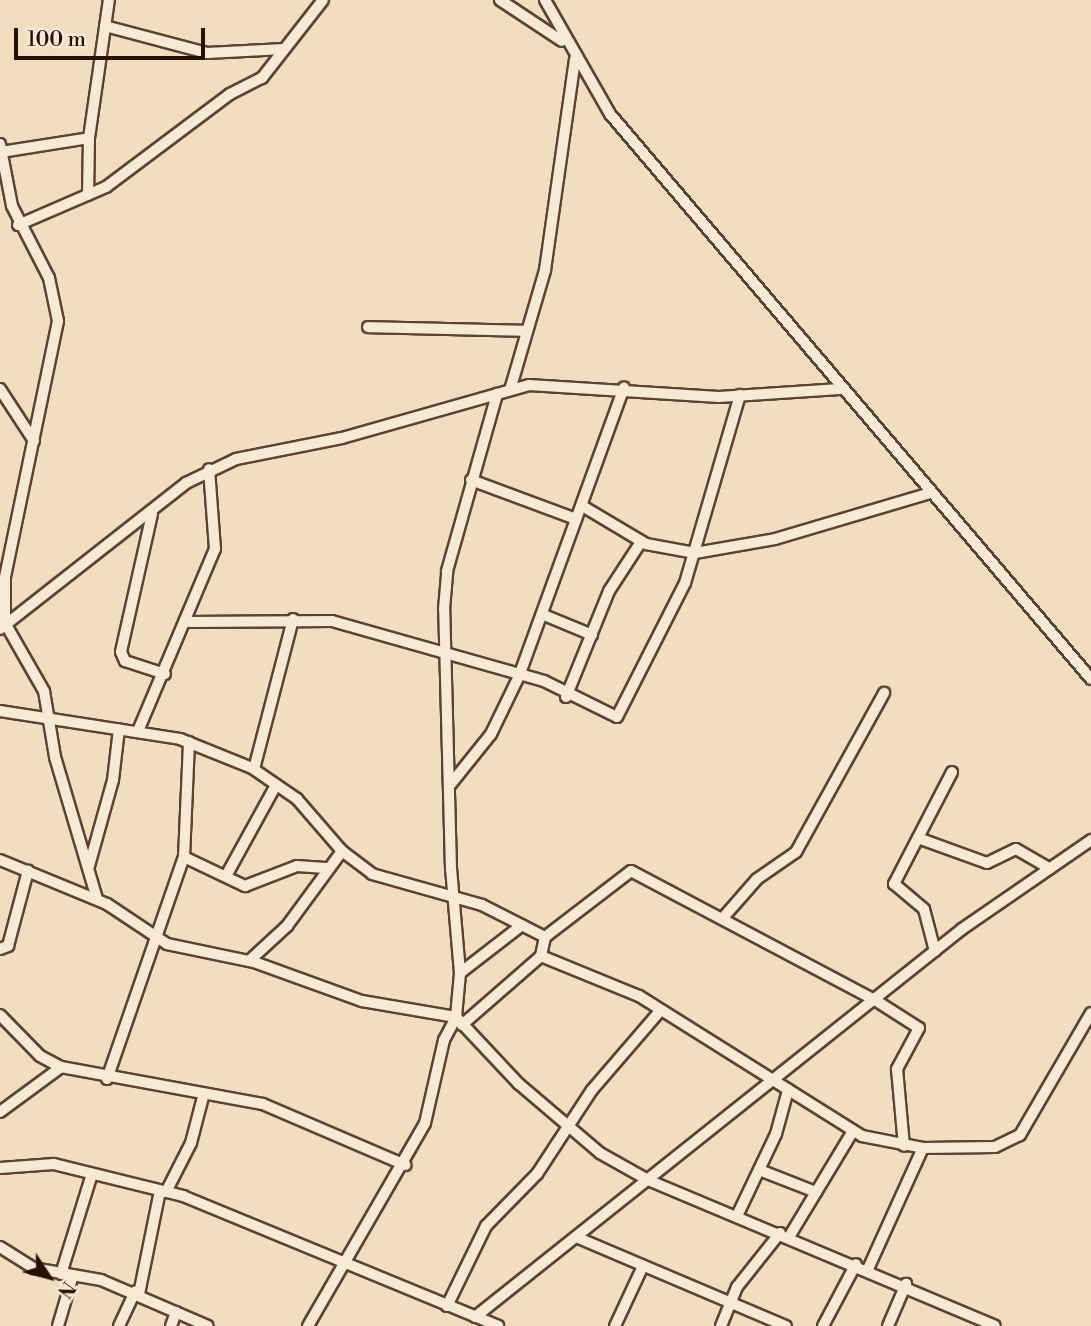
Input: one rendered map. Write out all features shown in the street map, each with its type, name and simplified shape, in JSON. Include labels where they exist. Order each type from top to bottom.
[{"type":"street","points":[[88,195],[89,138],[110,0]]},
{"type":"street","points":[[18,225],[88,195],[230,94],[262,78],[323,0]]},
{"type":"street","points":[[500,0],[564,42]]},
{"type":"street","points":[[545,0],[564,42],[610,114],[840,389],[1091,679]]},
{"type":"street","points":[[105,26],[207,53],[284,49]]},
{"type":"street","points":[[509,390],[545,270],[575,59]]},
{"type":"street","points":[[1,152],[89,138]]},
{"type":"street","points":[[0,144],[18,225],[49,278],[58,321],[5,578],[3,626],[44,691],[52,722],[55,757],[97,899]]},
{"type":"street","points":[[368,327],[527,331]]},
{"type":"street","points":[[3,626],[209,469],[543,383],[740,396],[840,389]]},
{"type":"street","points":[[450,786],[491,734],[519,677],[544,615],[576,519],[584,507],[624,387]]},
{"type":"street","points":[[0,389],[34,441]]},
{"type":"street","points":[[459,1021],[460,973],[454,901],[450,786],[447,571],[497,394]]},
{"type":"street","points":[[188,622],[293,619],[332,621],[519,677],[544,681],[566,697],[620,716],[675,610],[695,553],[740,396]]},
{"type":"street","points":[[138,731],[188,622],[215,549],[209,469]]},
{"type":"street","points":[[471,480],[576,519]]},
{"type":"street","points":[[584,507],[641,542],[695,553],[775,539],[930,493]]},
{"type":"street","points":[[152,513],[121,652],[125,661],[164,674]]},
{"type":"street","points":[[566,697],[609,591],[641,542]]},
{"type":"street","points":[[544,615],[592,635]]},
{"type":"street","points":[[254,769],[293,619]]},
{"type":"street","points":[[722,919],[757,879],[796,852],[884,693]]},
{"type":"street","points":[[0,711],[52,722],[138,731],[189,742],[254,769],[313,813],[342,851],[372,874],[454,901],[482,905],[545,937]]},
{"type":"street","points":[[89,867],[113,780],[119,729]]},
{"type":"street","points":[[107,1079],[158,939],[184,857],[189,742]]},
{"type":"street","points":[[935,951],[924,909],[894,888],[952,772]]},
{"type":"street","points":[[226,876],[276,785]]},
{"type":"street","points":[[918,838],[987,863],[1016,849],[1050,869]]},
{"type":"street","points":[[475,1317],[774,1082],[935,951],[1091,840]]},
{"type":"street","points":[[249,961],[287,926],[342,851]]},
{"type":"street","points":[[184,857],[246,886],[297,866],[330,868]]},
{"type":"street","points":[[0,860],[97,899],[158,939],[249,961],[362,1002],[459,1021],[567,1125],[648,1180],[905,1284],[995,1326]]},
{"type":"street","points":[[0,949],[8,946],[28,871]]},
{"type":"street","points":[[308,1326],[346,1267],[405,1165],[425,1123],[444,1040],[459,1021],[541,956],[545,937],[631,871],[875,1000],[919,1028],[897,1069],[905,1146]]},
{"type":"street","points":[[460,973],[522,925]]},
{"type":"street","points":[[541,956],[660,1011],[853,1131],[905,1146],[923,1148],[995,1147],[1020,1135],[1091,1013]]},
{"type":"street","points":[[447,1306],[481,1233],[537,1174],[567,1125],[660,1011]]},
{"type":"street","points":[[0,1015],[40,1056],[61,1067],[107,1079],[203,1097],[263,1104],[405,1165]]},
{"type":"street","points":[[0,1112],[61,1067]]},
{"type":"street","points":[[737,1216],[762,1171],[788,1090]]},
{"type":"street","points":[[118,1326],[137,1293],[163,1191],[191,1143],[203,1097]]},
{"type":"street","points":[[721,1326],[729,1306],[816,1192],[853,1131]]},
{"type":"street","points":[[868,1269],[923,1148]]},
{"type":"street","points":[[0,1168],[54,1164],[163,1191],[498,1326]]},
{"type":"street","points":[[762,1171],[816,1192]]},
{"type":"street","points":[[58,1326],[67,1274],[92,1174]]},
{"type":"street","points":[[576,1237],[729,1306],[780,1325]]},
{"type":"street","points":[[0,1247],[23,1264],[137,1293],[208,1326]]},
{"type":"street","points":[[823,1326],[856,1264]]},
{"type":"street","points":[[615,1326],[642,1268]]},
{"type":"street","points":[[888,1326],[905,1284]]},
{"type":"street","points":[[171,1326],[176,1312]]}]
